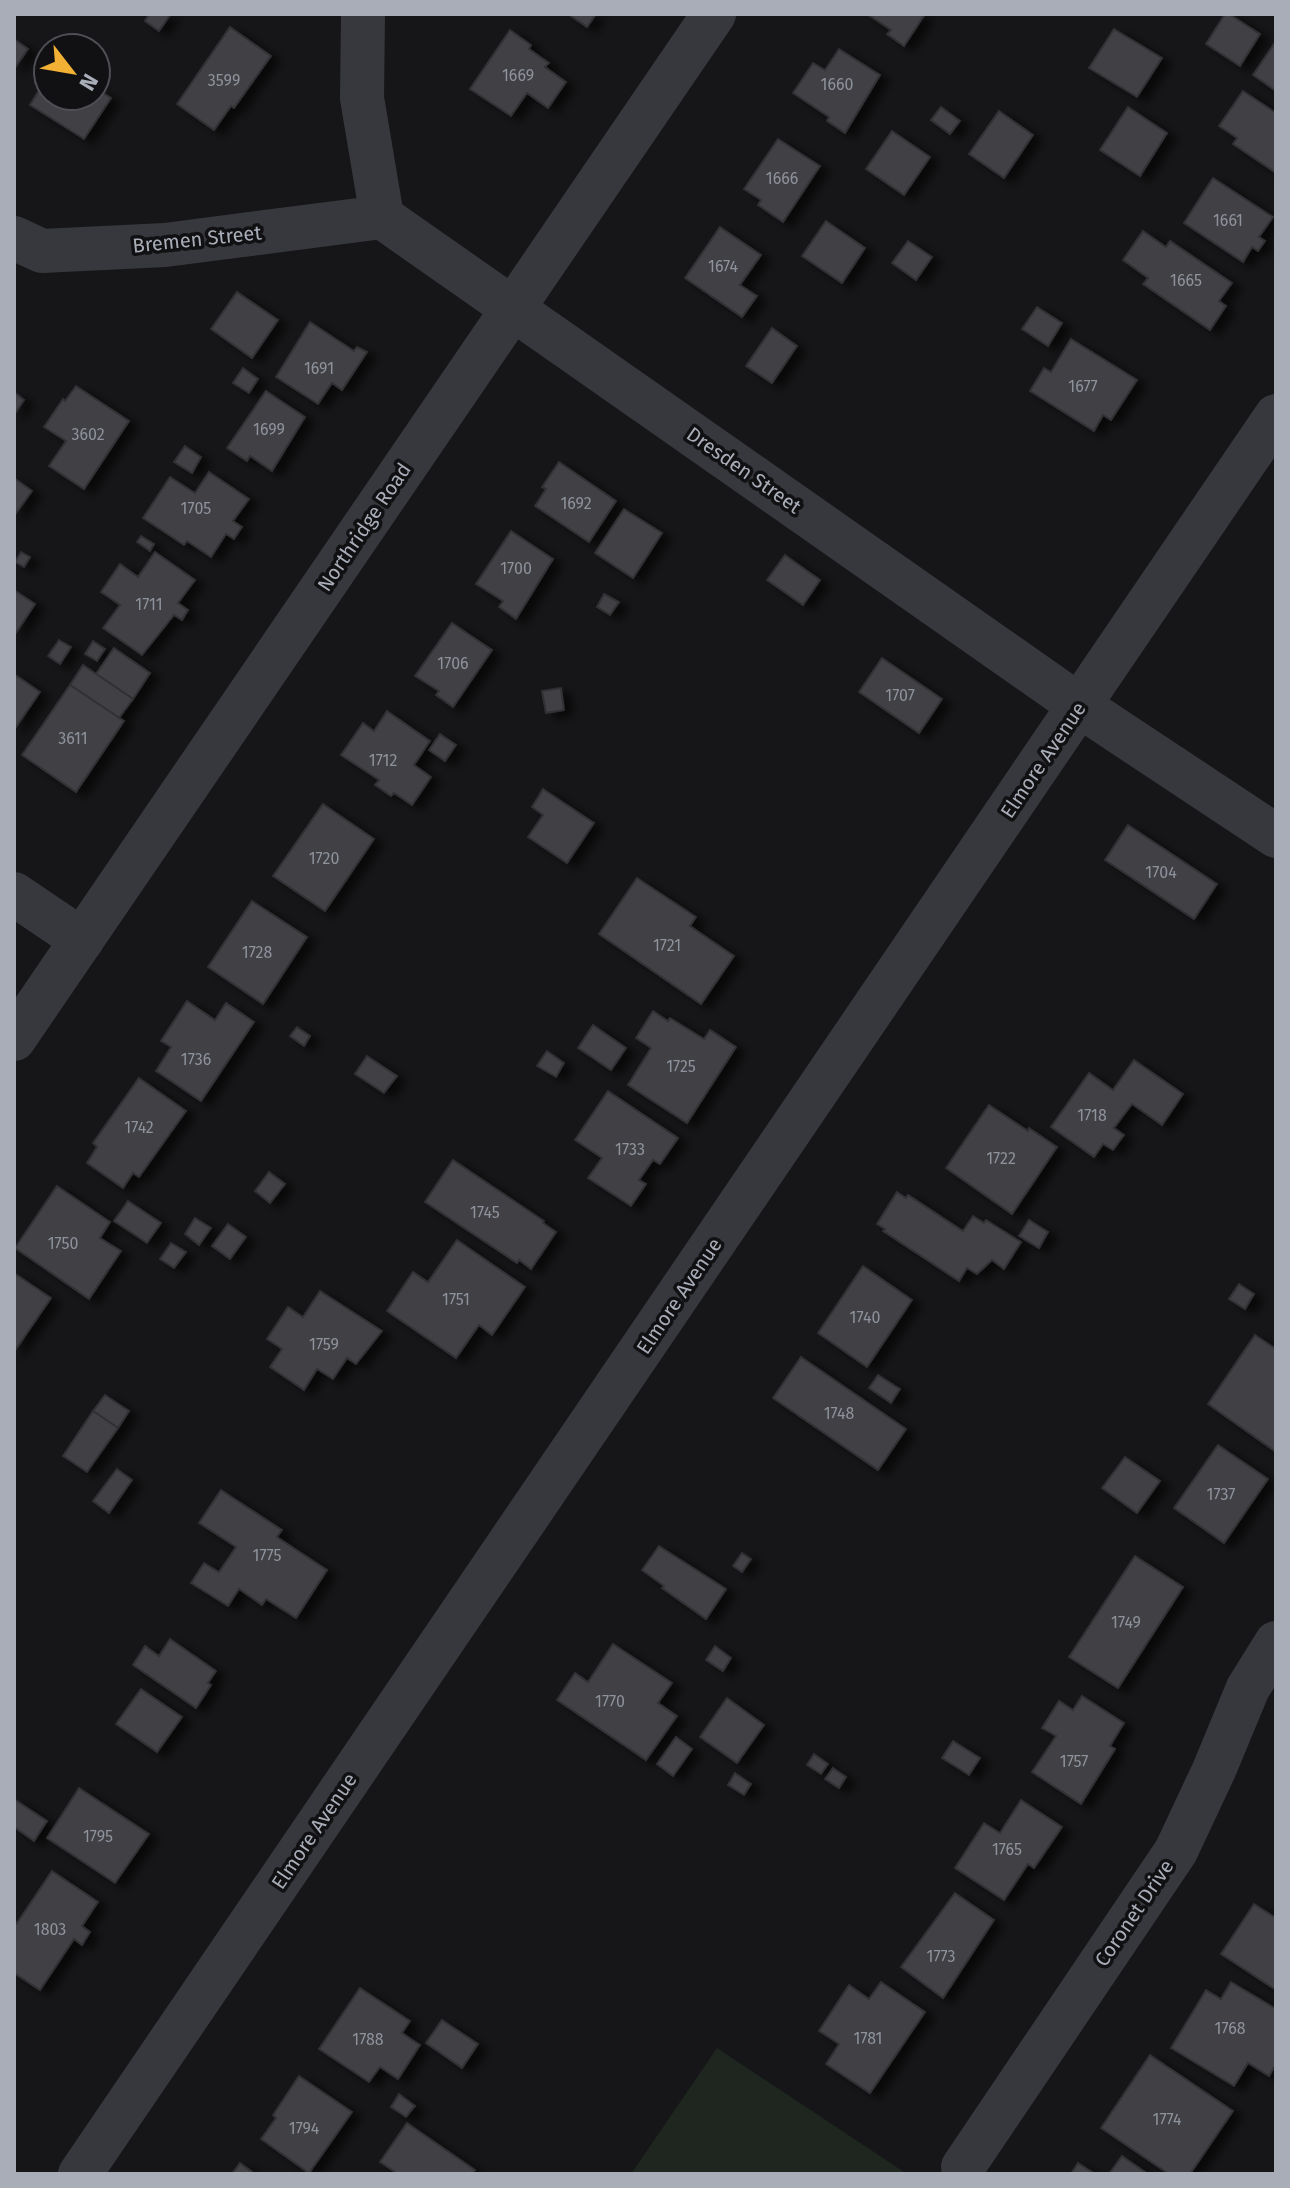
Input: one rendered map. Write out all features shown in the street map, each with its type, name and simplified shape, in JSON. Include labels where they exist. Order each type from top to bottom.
[{"type":"street","points":[[363,14],[362,98],[382,217]]},
{"type":"street","name":"Northridge Road","points":[[14,1039],[714,14]]},
{"type":"street","name":"Bremen Street","points":[[14,238],[42,251],[165,245],[382,217]]},
{"type":"street","name":"Dresden Street","points":[[382,217],[1080,706],[1276,836]]},
{"type":"street","name":"Elmore Avenue","points":[[80,2174],[1276,416]]},
{"type":"street","points":[[14,894],[82,940]]},
{"type":"street","name":"Coronet Drive","points":[[963,2167],[1176,1851],[1248,1688],[1276,1643]]},
{"type":"shaded area","points":[[717,2048],[907,2174],[631,2174]]},
{"type":"building","points":[[149,14],[170,15],[159,31],[145,21]]},
{"type":"building","points":[[568,14],[596,14],[587,27]]},
{"type":"building","points":[[867,14],[925,14],[904,46],[887,34],[891,30]]},
{"type":"building","points":[[1225,14],[1260,34],[1240,66],[1206,44]]},
{"type":"building","points":[[230,27],[271,56],[234,108],[231,106],[214,130],[177,104]]},
{"type":"building","points":[[1114,29],[1162,58],[1137,97],[1089,68]]},
{"type":"building","points":[[510,30],[549,63],[545,67],[566,82],[548,108],[527,93],[511,116],[470,89]]},
{"type":"building","points":[[14,39],[28,49],[14,69]]},
{"type":"building","points":[[1276,41],[1276,91],[1253,75]]},
{"type":"building","points":[[839,49],[880,75],[845,133],[827,121],[829,117],[793,93],[813,63],[825,70]]},
{"type":"building","points":[[1243,91],[1276,113],[1276,173],[1233,144],[1237,138],[1219,126]]},
{"type":"building","points":[[941,107],[960,121],[950,134],[931,120]]},
{"type":"building","points":[[1128,107],[1167,133],[1140,176],[1100,150]]},
{"type":"building","points":[[999,111],[1033,135],[1004,178],[969,154]]},
{"type":"building","points":[[41,112],[102,112],[84,139]]},
{"type":"building","points":[[892,131],[930,157],[904,195],[866,169]]},
{"type":"building","points":[[778,139],[820,166],[783,222],[758,205],[761,200],[744,189]]},
{"type":"building","points":[[1213,178],[1273,217],[1259,237],[1265,241],[1258,251],[1252,247],[1243,262],[1184,223]]},
{"type":"building","points":[[826,221],[865,248],[842,283],[802,256]]},
{"type":"building","points":[[720,227],[761,255],[740,285],[757,296],[742,317],[685,278]]},
{"type":"building","points":[[1143,231],[1166,247],[1170,241],[1232,283],[1219,301],[1226,306],[1210,330],[1143,284],[1148,278],[1123,260]]},
{"type":"building","points":[[908,241],[932,257],[916,280],[892,263]]},
{"type":"building","points":[[237,292],[278,320],[252,358],[211,329]]},
{"type":"building","points":[[1037,307],[1062,323],[1048,346],[1022,329]]},
{"type":"building","points":[[310,322],[354,351],[357,347],[367,352],[342,390],[332,383],[318,404],[276,377]]},
{"type":"building","points":[[772,328],[797,346],[772,383],[746,366]]},
{"type":"building","points":[[1071,339],[1137,380],[1111,420],[1103,415],[1094,431],[1030,391],[1044,368],[1051,372]]},
{"type":"building","points":[[243,368],[258,379],[249,393],[233,383]]},
{"type":"building","points":[[76,386],[129,421],[84,489],[49,466],[66,441],[44,427]]},
{"type":"building","points":[[266,391],[305,417],[272,471],[250,456],[247,461],[227,448]]},
{"type":"building","points":[[14,392],[24,400],[14,415]]},
{"type":"building","points":[[185,446],[201,457],[192,473],[174,462]]},
{"type":"building","points":[[559,462],[616,501],[589,542],[535,506],[546,489],[542,487]]},
{"type":"building","points":[[209,472],[249,499],[233,521],[242,527],[234,539],[226,534],[211,557],[187,541],[184,545],[143,518],[170,477],[195,493]]},
{"type":"building","points":[[14,478],[32,491],[14,516]]},
{"type":"building","points":[[624,509],[662,533],[633,578],[595,553]]},
{"type":"building","points":[[511,531],[553,559],[516,619],[499,607],[503,601],[476,584]]},
{"type":"building","points":[[141,536],[154,544],[150,551],[137,542]]},
{"type":"building","points":[[21,552],[30,557],[24,567],[15,562]]},
{"type":"building","points":[[155,552],[195,580],[178,603],[188,610],[182,620],[174,615],[142,655],[103,628],[120,605],[101,592],[120,564],[138,577]]},
{"type":"building","points":[[785,555],[820,580],[803,605],[767,580]]},
{"type":"building","points":[[14,590],[35,604],[14,636]]},
{"type":"building","points":[[604,594],[619,602],[610,615],[597,607]]},
{"type":"building","points":[[452,623],[492,650],[453,707],[436,695],[439,691],[415,676]]},
{"type":"building","points":[[59,640],[71,647],[60,664],[48,656]]},
{"type":"building","points":[[93,641],[105,649],[97,661],[85,654]]},
{"type":"building","points":[[114,648],[150,673],[133,699],[96,674]]},
{"type":"building","points":[[882,658],[942,699],[919,733],[859,692]]},
{"type":"building","points":[[83,665],[133,699],[119,718],[70,685]]},
{"type":"building","points":[[14,674],[40,692],[14,730]]},
{"type":"building","points":[[70,685],[124,721],[76,792],[22,755]]},
{"type":"building","points":[[561,688],[564,710],[546,713],[542,691]]},
{"type":"building","points":[[387,711],[430,741],[414,765],[431,777],[412,805],[375,785],[379,780],[341,755],[363,723],[374,731]]},
{"type":"building","points":[[440,734],[456,745],[445,761],[429,750]]},
{"type":"building","points":[[543,789],[594,823],[567,863],[528,837],[543,815],[532,807]]},
{"type":"building","points":[[323,804],[374,839],[325,911],[273,876]]},
{"type":"building","points":[[1128,825],[1217,884],[1194,919],[1105,860]]},
{"type":"building","points":[[637,878],[696,917],[690,926],[734,956],[701,1004],[599,934]]},
{"type":"building","points":[[252,901],[307,937],[263,1004],[208,967]]},
{"type":"building","points":[[187,1001],[215,1020],[226,1003],[254,1022],[201,1101],[156,1071],[171,1047],[161,1041]]},
{"type":"building","points":[[653,1011],[704,1039],[710,1030],[736,1047],[687,1123],[628,1085],[651,1048],[636,1038]]},
{"type":"building","points":[[593,1025],[626,1048],[611,1070],[578,1048]]},
{"type":"building","points":[[297,1027],[310,1036],[304,1046],[290,1036]]},
{"type":"building","points":[[547,1051],[564,1063],[556,1077],[537,1066]]},
{"type":"building","points":[[367,1056],[397,1076],[384,1093],[355,1074]]},
{"type":"building","points":[[1134,1060],[1183,1094],[1162,1125],[1132,1104],[1114,1128],[1124,1135],[1113,1150],[1103,1144],[1094,1157],[1051,1127],[1089,1073],[1113,1090]]},
{"type":"building","points":[[139,1078],[186,1111],[139,1177],[133,1173],[123,1188],[87,1163],[97,1147],[93,1143]]},
{"type":"building","points":[[608,1091],[678,1138],[660,1164],[653,1160],[639,1180],[646,1184],[631,1206],[588,1178],[602,1158],[575,1140]]},
{"type":"building","points":[[989,1105],[1057,1147],[1012,1214],[946,1168]]},
{"type":"building","points":[[453,1160],[556,1232],[531,1269],[519,1260],[517,1263],[425,1202]]},
{"type":"building","points":[[269,1172],[285,1184],[270,1203],[255,1191]]},
{"type":"building","points":[[57,1186],[110,1222],[100,1238],[121,1251],[89,1299],[15,1248]]},
{"type":"building","points":[[897,1192],[906,1198],[908,1195],[963,1231],[973,1216],[984,1223],[986,1220],[1021,1242],[1004,1269],[992,1260],[977,1274],[967,1268],[959,1281],[877,1224]]},
{"type":"building","points":[[128,1201],[161,1223],[147,1243],[114,1221]]},
{"type":"building","points":[[195,1218],[211,1228],[199,1245],[185,1234]]},
{"type":"building","points":[[1029,1220],[1048,1232],[1039,1248],[1019,1236]]},
{"type":"building","points":[[228,1224],[246,1237],[230,1259],[212,1246]]},
{"type":"building","points":[[457,1240],[525,1287],[492,1335],[479,1325],[456,1358],[387,1311],[413,1272],[428,1282]]},
{"type":"building","points":[[171,1243],[186,1252],[174,1268],[160,1259]]},
{"type":"building","points":[[863,1266],[912,1300],[867,1367],[818,1333]]},
{"type":"building","points":[[14,1273],[51,1298],[14,1352]]},
{"type":"building","points":[[1239,1284],[1254,1294],[1245,1309],[1229,1299]]},
{"type":"building","points":[[320,1291],[382,1331],[356,1364],[347,1358],[333,1379],[317,1369],[304,1390],[270,1367],[282,1349],[267,1339],[288,1307],[303,1317]]},
{"type":"building","points":[[1255,1335],[1276,1349],[1276,1452],[1208,1404]]},
{"type":"building","points":[[801,1357],[906,1429],[878,1470],[773,1398]]},
{"type":"building","points":[[878,1375],[900,1389],[891,1403],[869,1388]]},
{"type":"building","points":[[105,1395],[129,1411],[118,1428],[93,1411]]},
{"type":"building","points":[[93,1411],[118,1428],[87,1472],[63,1456]]},
{"type":"building","points":[[1218,1445],[1268,1479],[1224,1543],[1174,1508]]},
{"type":"building","points":[[1125,1457],[1160,1481],[1137,1513],[1102,1488]]},
{"type":"building","points":[[117,1469],[132,1480],[109,1513],[93,1501]]},
{"type":"building","points":[[221,1490],[282,1530],[277,1537],[327,1570],[296,1618],[266,1599],[262,1605],[239,1589],[228,1606],[191,1583],[204,1563],[219,1572],[236,1547],[199,1523]]},
{"type":"building","points":[[659,1546],[726,1589],[706,1619],[642,1570]]},
{"type":"building","points":[[742,1553],[751,1559],[742,1572],[733,1566]]},
{"type":"building","points":[[1135,1556],[1183,1587],[1118,1688],[1069,1657]]},
{"type":"building","points":[[170,1639],[216,1671],[196,1708],[133,1665],[145,1646],[159,1656]]},
{"type":"building","points":[[613,1644],[672,1683],[658,1703],[677,1716],[646,1760],[557,1700],[575,1673],[588,1682]]},
{"type":"building","points":[[715,1646],[731,1658],[723,1671],[706,1660]]},
{"type":"building","points":[[141,1689],[182,1717],[157,1752],[116,1724]]},
{"type":"building","points":[[1082,1696],[1124,1723],[1110,1746],[1115,1749],[1081,1804],[1032,1772],[1056,1736],[1042,1728],[1059,1701],[1073,1710]]},
{"type":"building","points":[[727,1698],[764,1725],[737,1763],[700,1737]]},
{"type":"building","points":[[676,1737],[692,1749],[673,1776],[657,1764]]},
{"type":"building","points":[[953,1741],[980,1758],[969,1775],[942,1758]]},
{"type":"building","points":[[814,1754],[828,1764],[821,1774],[807,1765]]},
{"type":"building","points":[[833,1768],[846,1777],[839,1788],[825,1779]]},
{"type":"building","points":[[735,1773],[751,1784],[744,1795],[728,1785]]},
{"type":"building","points":[[79,1788],[149,1834],[115,1883],[47,1838]]},
{"type":"building","points":[[14,1799],[47,1821],[34,1841],[14,1827]]},
{"type":"building","points":[[1021,1800],[1062,1827],[1034,1868],[1028,1864],[1004,1900],[955,1868],[984,1823],[1000,1833]]},
{"type":"building","points":[[52,1871],[98,1902],[82,1926],[90,1932],[82,1945],[74,1939],[40,1990],[14,1973],[14,1921],[17,1923]]},
{"type":"building","points":[[955,1893],[994,1920],[943,1998],[901,1967]]},
{"type":"building","points":[[1254,1904],[1276,1918],[1276,1990],[1221,1954]]},
{"type":"building","points":[[881,1982],[925,2012],[870,2093],[826,2064],[839,2044],[819,2031],[849,1985],[869,1999]]},
{"type":"building","points":[[1231,1982],[1276,2009],[1276,2064],[1269,2076],[1248,2063],[1234,2086],[1171,2048],[1206,1990],[1221,1999]]},
{"type":"building","points":[[360,1988],[410,2021],[402,2033],[420,2045],[398,2079],[380,2067],[369,2082],[319,2049]]},
{"type":"building","points":[[442,2020],[478,2044],[462,2068],[426,2043]]},
{"type":"building","points":[[1150,2055],[1233,2111],[1190,2174],[1169,2174],[1101,2128]]},
{"type":"building","points":[[299,2076],[352,2112],[309,2173],[261,2139]]},
{"type":"building","points":[[399,2094],[415,2106],[406,2117],[391,2107]]},
{"type":"building","points":[[407,2123],[475,2170],[472,2174],[398,2174],[380,2162]]},
{"type":"building","points":[[1122,2156],[1148,2174],[1109,2174]]},
{"type":"building","points":[[240,2163],[255,2174],[232,2174]]},
{"type":"building","points":[[1078,2163],[1095,2174],[1071,2174]]}]
